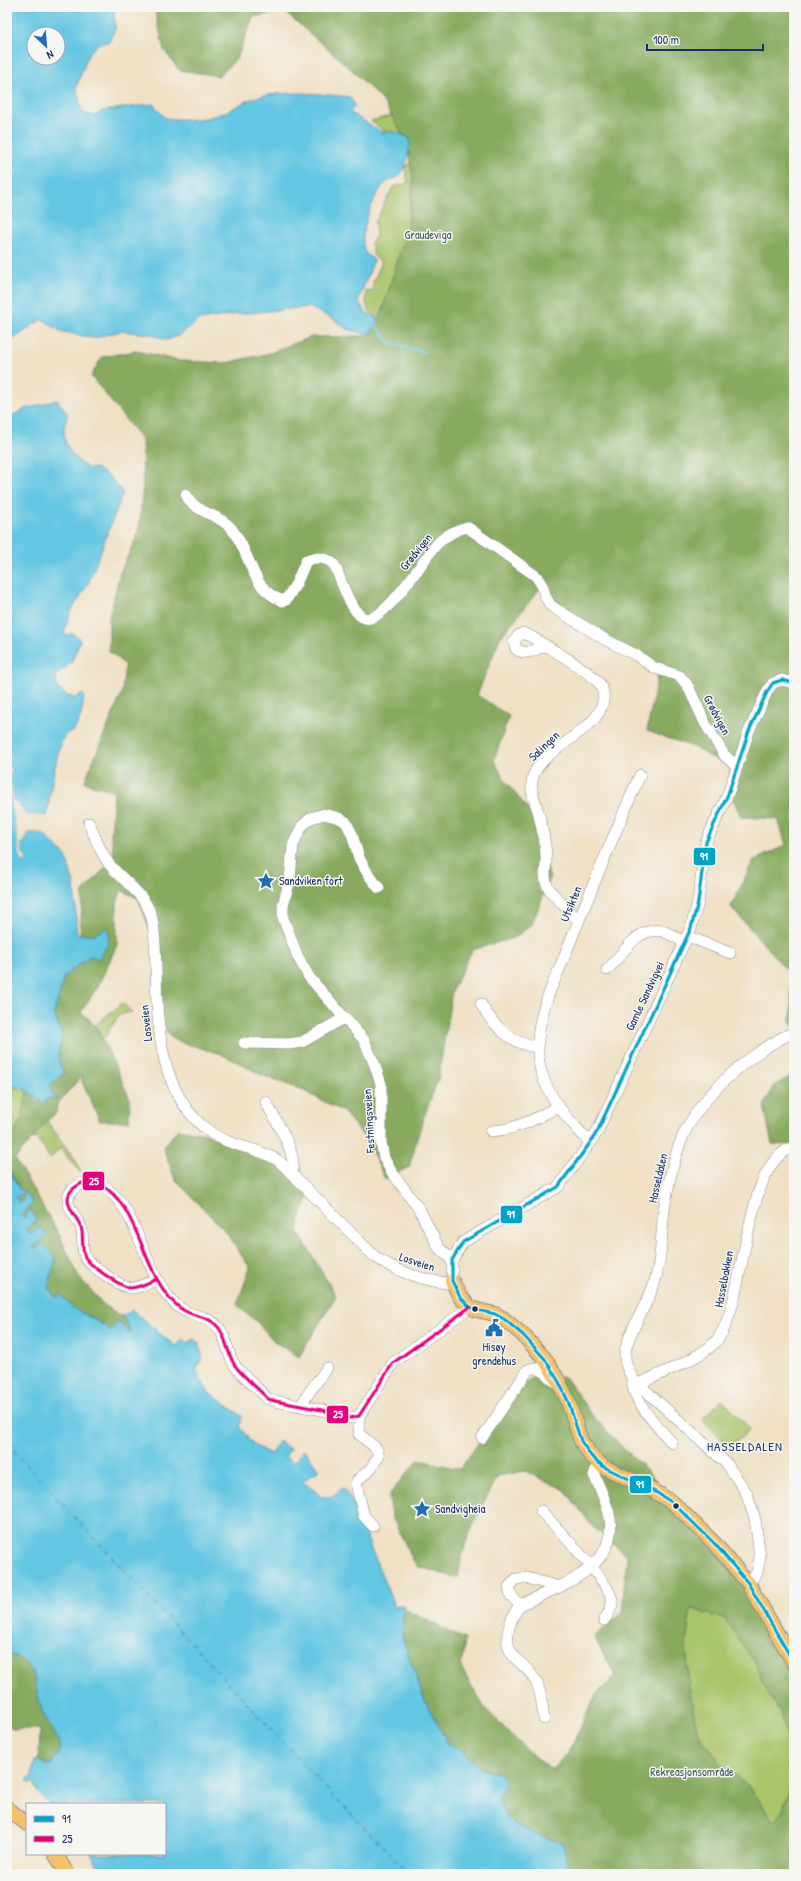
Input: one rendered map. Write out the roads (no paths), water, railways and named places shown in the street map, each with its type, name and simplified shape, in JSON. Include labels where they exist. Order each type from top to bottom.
[{"type":"main road","points":[[452,1282],[460,1297],[470,1307],[495,1314],[514,1326],[545,1360],[559,1382],[568,1401],[581,1441],[591,1456],[600,1464],[654,1491],[673,1503],[714,1543],[748,1583],[794,1663]]},
{"type":"main road","points":[[7,1808],[26,1823]]},
{"type":"main road","points":[[56,1855],[68,1874]]},
{"type":"street","name":"Grødvigen","points":[[186,494],[192,504],[230,526],[242,545],[257,581],[271,595],[283,601],[286,600],[296,584],[306,561],[319,558],[326,559],[331,561],[335,566],[355,609],[364,618],[368,619],[386,609],[437,543],[452,532],[467,527],[536,576],[543,587],[545,596],[551,606],[655,668],[680,676],[688,686],[700,713],[725,756],[737,766]]},
{"type":"street","name":"Salingen","points":[[544,646],[594,676],[602,687],[603,704],[597,716],[552,754],[541,765],[533,777],[532,791],[539,815],[546,858],[544,875],[548,887],[574,916],[578,918]]},
{"type":"street","name":"Gamle Sandvigvei","points":[[452,1260],[463,1242],[558,1187],[590,1143],[602,1123],[686,939],[698,902],[706,842],[728,794],[749,731],[770,686],[779,680],[794,684]]},
{"type":"street","name":"Utsikten","points":[[590,1143],[557,1106],[548,1091],[541,1074],[537,1047],[541,1020],[546,1002],[578,918],[640,776]]},
{"type":"street","name":"Festningsveien","points":[[380,888],[368,874],[359,858],[352,834],[346,822],[339,818],[324,814],[311,818],[302,826],[292,845],[290,879],[283,905],[283,918],[298,957],[310,977],[364,1040],[381,1084],[381,1142],[384,1158],[391,1171],[419,1209],[439,1248],[452,1260]]},
{"type":"street","name":"Losveien","points":[[89,823],[105,858],[115,871],[145,900],[152,915],[157,1013],[163,1057],[174,1088],[188,1111],[209,1132],[240,1146],[261,1152],[279,1161],[292,1172],[374,1256],[388,1266],[401,1272],[437,1282],[452,1282]]},
{"type":"street","points":[[607,970],[628,946],[642,933],[648,931],[663,931],[730,953]]},
{"type":"street","points":[[481,1004],[494,1022],[508,1035],[518,1042],[537,1047]]},
{"type":"street","points":[[244,1042],[289,1044],[302,1042],[344,1018]]},
{"type":"street","name":"Hasseldalen","points":[[748,1583],[757,1574],[760,1557],[755,1519],[746,1492],[727,1464],[636,1382],[627,1369],[624,1356],[629,1340],[654,1285],[658,1272],[664,1209],[671,1172],[683,1136],[699,1109],[720,1086],[759,1053],[794,1032]]},
{"type":"street","points":[[266,1102],[294,1160],[292,1172]]},
{"type":"street","points":[[491,1131],[505,1131],[515,1128],[557,1106]]},
{"type":"street","name":"Hasselbakken","points":[[636,1382],[703,1353],[717,1341],[727,1326],[732,1309],[743,1249],[768,1168],[779,1155],[794,1147]]},
{"type":"street","points":[[157,1279],[144,1285],[130,1288],[90,1264],[84,1256],[81,1228],[67,1199],[70,1192],[77,1186],[92,1180],[100,1183],[114,1195],[130,1218],[157,1279],[176,1306],[187,1312],[210,1320],[218,1326],[223,1335],[228,1354],[235,1367],[268,1399],[302,1405],[350,1418],[359,1416]]},
{"type":"street","points":[[452,1260],[452,1282]]},
{"type":"street","points":[[373,1526],[364,1516],[356,1484],[357,1481],[371,1468],[379,1456],[376,1448],[360,1434],[359,1416],[393,1363],[470,1307]]},
{"type":"street","points":[[302,1405],[306,1396],[327,1368]]},
{"type":"street","points":[[482,1438],[528,1370],[533,1368],[541,1369],[555,1382],[559,1382]]},
{"type":"street","points":[[636,1382],[632,1384],[639,1400],[653,1422],[672,1443]]},
{"type":"street","points":[[544,1719],[541,1698],[536,1680],[509,1649],[509,1627],[513,1614],[520,1605],[574,1580],[598,1561],[607,1548],[611,1533],[610,1517],[594,1475],[600,1464]]},
{"type":"street","points":[[541,1511],[603,1581],[611,1596],[612,1602],[609,1613],[604,1620]]},
{"type":"street","points":[[520,1605],[511,1596],[509,1587],[516,1579],[527,1578],[559,1587]]},
{"type":"water","points":[[7,7],[114,7],[115,29],[109,42],[99,43],[89,53],[76,87],[82,111],[86,114],[95,116],[102,111],[153,104],[165,118],[195,119],[218,115],[258,97],[293,93],[315,94],[350,97],[355,106],[350,111],[351,113],[381,132],[395,132],[410,138],[409,152],[402,173],[396,178],[387,182],[381,188],[372,204],[365,224],[363,242],[364,249],[374,260],[358,301],[365,312],[377,319],[376,325],[370,333],[347,329],[333,319],[309,307],[237,314],[199,320],[178,336],[167,340],[151,334],[121,331],[93,338],[60,331],[44,320],[40,320],[7,344]]},
{"type":"water","points":[[57,400],[67,413],[64,426],[64,435],[70,452],[89,469],[96,468],[111,478],[123,493],[88,584],[71,611],[64,632],[67,635],[75,634],[80,640],[72,662],[56,675],[57,688],[67,696],[75,698],[83,694],[84,697],[81,716],[74,731],[66,734],[61,743],[53,775],[47,816],[27,815],[13,798],[9,773],[11,772],[11,767],[7,768],[7,418],[25,409]]},
{"type":"water","points":[[7,775],[21,861],[26,860],[23,857],[21,844],[29,832],[42,833],[66,856],[74,884],[77,934],[95,934],[106,928],[109,936],[107,944],[99,959],[90,956],[64,977],[54,1014],[62,1035],[58,1054],[60,1066],[64,1073],[51,1084],[50,1092],[59,1099],[48,1098],[43,1103],[29,1092],[12,1086],[7,1091]]},
{"type":"water","points":[[7,1169],[21,1191],[26,1192],[16,1197],[19,1203],[24,1201],[22,1198],[27,1194],[33,1203],[21,1214],[24,1218],[31,1210],[37,1220],[26,1229],[31,1234],[41,1227],[47,1235],[33,1247],[36,1249],[42,1244],[56,1258],[48,1288],[53,1291],[52,1294],[57,1298],[60,1294],[73,1308],[104,1325],[110,1331],[118,1321],[130,1333],[131,1330],[122,1316],[132,1310],[176,1347],[183,1339],[188,1343],[194,1339],[200,1344],[202,1358],[196,1371],[208,1392],[242,1416],[240,1428],[255,1446],[271,1454],[278,1441],[290,1449],[285,1457],[293,1463],[304,1449],[319,1470],[303,1481],[305,1484],[315,1489],[321,1497],[331,1497],[343,1488],[353,1503],[394,1606],[404,1605],[402,1635],[407,1652],[425,1701],[448,1744],[460,1749],[481,1769],[500,1774],[505,1783],[499,1798],[501,1808],[506,1816],[523,1829],[563,1843],[568,1870],[571,1874],[103,1874],[92,1855],[166,1855],[166,1803],[48,1803],[39,1794],[33,1782],[30,1784],[27,1780],[31,1778],[35,1761],[38,1760],[43,1764],[50,1765],[60,1751],[59,1743],[45,1718],[39,1702],[35,1680],[31,1670],[21,1659],[7,1654]]},
{"type":"waterway","points":[[376,325],[389,343],[424,352]]},
{"type":"place","name":"Sandviken fort","points":[[266,881]]},
{"type":"place","name":"Hisøy grendehus","points":[[494,1328]]},
{"type":"place","name":"Sandvigheia","points":[[422,1509]]},
{"type":"district","name":"HASSELDALEN","points":[[745,1446]]},
{"type":"park label","name":"Graudeviga","points":[[428,235]]},
{"type":"park label","name":"Rekreasjonsområde","points":[[692,1772]]}]
